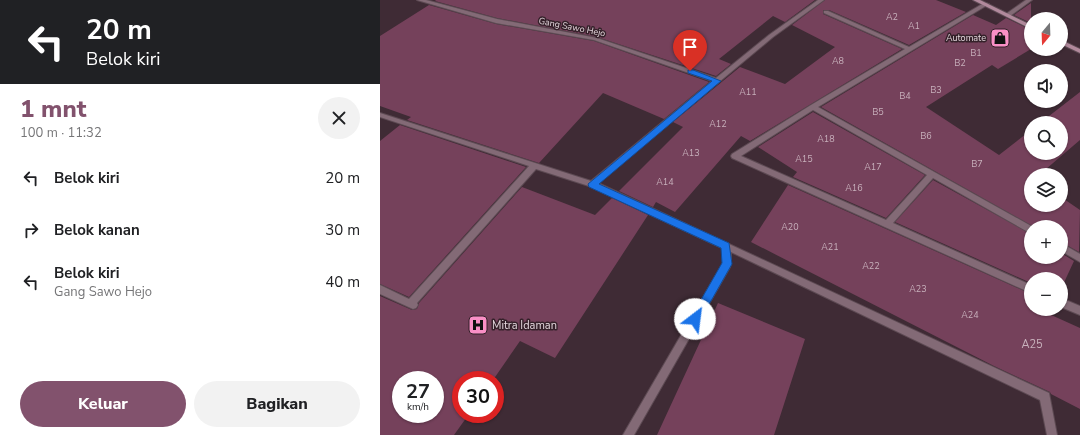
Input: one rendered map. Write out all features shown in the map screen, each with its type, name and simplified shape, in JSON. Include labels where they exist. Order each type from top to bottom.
[{"type":"main road","points":[[976,0],[1024,23]]},
{"type":"main road","points":[[1068,45],[1080,51]]},
{"type":"street","name":"Gang Sawo Hejo","points":[[420,0],[496,21],[595,39],[717,81]]},
{"type":"street","points":[[592,184],[771,36],[821,0]]},
{"type":"street","points":[[1008,15],[1029,0]]},
{"type":"street","points":[[986,4],[813,107],[735,156],[1024,286]]},
{"type":"street","points":[[826,12],[909,49]]},
{"type":"street","points":[[813,107],[1024,226]]},
{"type":"street","points":[[380,115],[592,184],[1044,396],[1052,435]]},
{"type":"street","points":[[380,289],[411,304],[534,166]]},
{"type":"street","points":[[886,225],[932,174]]},
{"type":"street","points":[[628,435],[727,264],[726,246]]},
{"type":"street","points":[[1068,251],[1080,258]]},
{"type":"street","points":[[1068,305],[1080,311]]},
{"type":"building","points":[[815,0],[785,22],[773,16],[719,59],[731,64],[716,76],[597,37],[497,18],[435,1]]},
{"type":"building","points":[[825,0],[936,0],[966,12],[909,45],[829,10],[823,10],[823,14],[902,49],[750,141],[741,136],[675,212],[656,202],[653,207],[619,191],[683,127],[673,122],[740,67],[785,84],[835,47],[792,25]]},
{"type":"building","points":[[1031,3],[1031,12],[1024,12],[1024,20],[1014,15]]},
{"type":"building","points":[[429,5],[496,24],[594,41],[709,82],[664,119],[603,93],[539,163],[407,120],[411,117],[380,106],[380,36]]},
{"type":"building","points":[[973,15],[996,25],[1006,18],[1024,27],[1024,53],[998,69],[992,65],[926,107],[999,155],[1024,135],[1024,160],[1057,160],[1047,168],[1024,168],[1024,212],[1068,212],[1068,202],[1080,210],[1079,252],[1068,246],[1068,220],[1024,220],[1024,221],[821,107]]},
{"type":"building","points":[[1080,92],[1080,140],[1068,150],[1068,116],[1049,116],[1059,108],[1068,108],[1068,101]]},
{"type":"building","points":[[813,112],[925,175],[886,218],[793,177],[797,172],[758,147]]},
{"type":"building","points":[[400,125],[526,167],[409,297],[380,284],[380,141]]},
{"type":"building","points":[[933,180],[1024,230],[1024,264],[1068,264],[1068,257],[1074,261],[1068,274],[1068,272],[1024,272],[1024,280],[895,222]]},
{"type":"building","points":[[788,185],[1024,291],[1024,316],[1053,316],[1080,328],[1080,409],[1051,394],[1050,392],[994,366],[751,242]]},
{"type":"building","name":"Mitra Idaman","points":[[522,187],[595,215],[612,198],[648,215],[555,358],[520,341],[499,371],[452,371],[452,423],[463,423],[454,435],[380,435],[380,296],[412,310],[417,309],[419,303]]},
{"type":"building","points":[[718,303],[805,339],[774,435],[657,435]]},
{"type":"place","name":"Automate","points":[[1000,38]]},
{"type":"place","name":"Mitra Idaman","points":[[478,325]]},
{"type":"route","points":[[690,71],[717,81],[592,184],[726,246],[727,264],[695,319]]}]
